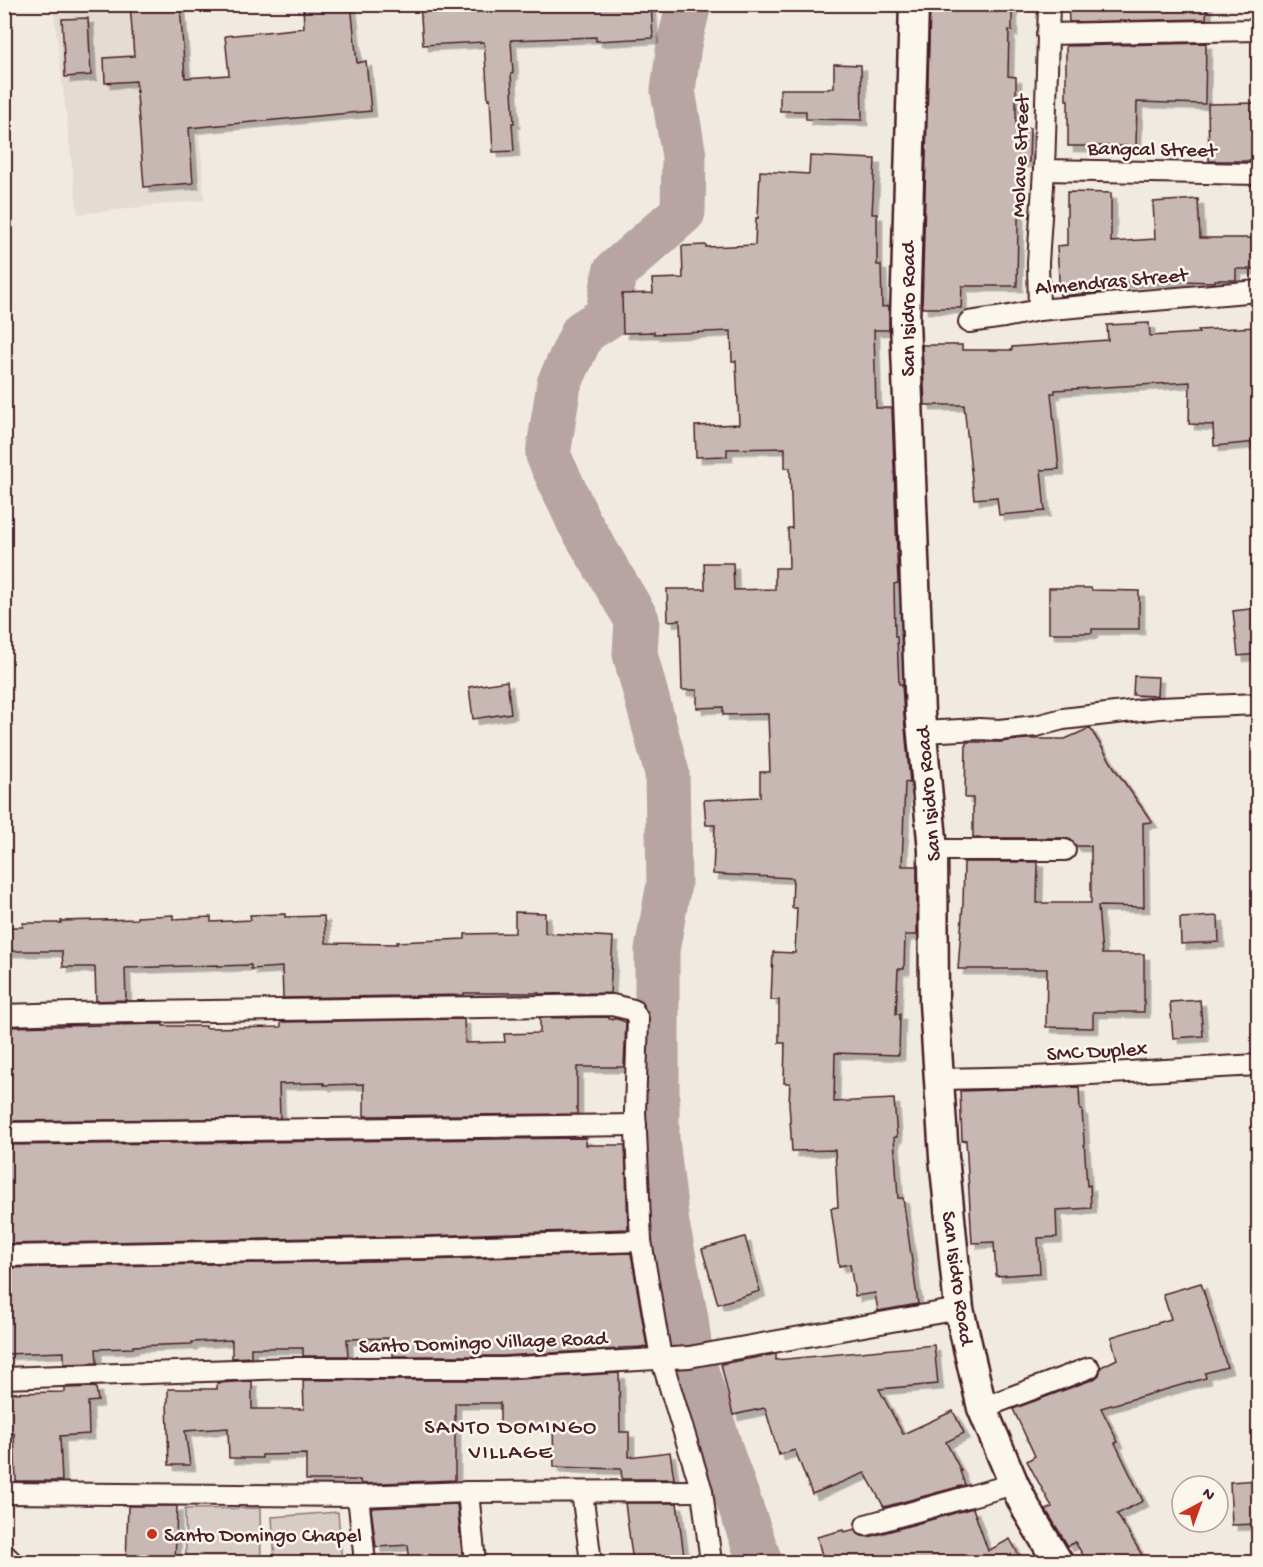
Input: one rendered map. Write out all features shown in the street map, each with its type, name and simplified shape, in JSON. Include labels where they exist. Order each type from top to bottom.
[{"type":"main road","name":"San Isidro Road","points":[[914,4],[905,321],[922,732],[933,850],[934,1003],[944,1157],[959,1309],[982,1408],[1014,1484],[1058,1563]]},
{"type":"street","name":"Molave Street","points":[[1039,310],[1038,263],[1044,170],[1049,4]]},
{"type":"street","points":[[1047,34],[1258,30]]},
{"type":"street","name":"Bangcal Street","points":[[1044,170],[1258,174]]},
{"type":"street","name":"Almendras Street","points":[[969,322],[1039,310],[1258,291]]},
{"type":"street","points":[[922,732],[999,730],[1036,726],[1064,718],[1160,708],[1258,704]]},
{"type":"street","points":[[933,850],[1065,850]]},
{"type":"street","points":[[4,1015],[612,1005],[633,1010],[638,1019],[636,1125],[641,1241],[661,1358],[702,1491],[711,1563]]},
{"type":"street","name":"SMC Duplex","points":[[939,1079],[1035,1077],[1258,1065]]},
{"type":"street","points":[[4,1133],[636,1125]]},
{"type":"street","points":[[4,1256],[427,1248],[641,1241]]},
{"type":"street","name":"Santo Domingo Village Road","points":[[4,1378],[291,1368],[503,1368],[689,1357],[959,1309]]},
{"type":"street","points":[[982,1408],[1089,1368]]},
{"type":"street","points":[[866,1525],[1014,1484]]},
{"type":"street","points":[[4,1493],[358,1496],[468,1492],[702,1491]]},
{"type":"street","points":[[468,1492],[475,1563]]},
{"type":"street","points":[[582,1492],[591,1563]]},
{"type":"street","points":[[358,1496],[365,1563]]},
{"type":"street","points":[[4,1554],[12,1563]]},
{"type":"shaded area","points":[[53,5],[185,5],[204,200],[78,214]]},
{"type":"shaded area","points":[[260,1508],[261,1562],[186,1562],[185,1509]]},
{"type":"shaded area","points":[[338,1512],[342,1562],[275,1562],[272,1517]]},
{"type":"building","points":[[130,4],[180,4],[185,78],[229,75],[225,36],[304,28],[303,4],[351,4],[357,63],[366,61],[371,111],[189,128],[193,183],[144,187],[136,81],[105,83],[104,58],[134,56]]},
{"type":"building","points":[[420,4],[552,4],[552,8],[594,4],[651,4],[653,38],[596,41],[596,37],[511,40],[514,151],[493,152],[484,42],[423,45]]},
{"type":"building","points":[[930,4],[1012,4],[1008,76],[1016,77],[1016,127],[1030,128],[1029,162],[1019,162],[1017,286],[962,286],[961,308],[922,308]]},
{"type":"building","points":[[1068,4],[1207,4],[1206,19],[1069,22]]},
{"type":"building","points":[[88,18],[91,75],[65,77],[62,19]]},
{"type":"building","points":[[1206,43],[1205,104],[1137,102],[1136,146],[1068,146],[1066,46]]},
{"type":"building","points":[[834,64],[861,65],[862,120],[806,119],[806,111],[780,111],[780,89],[834,88]]},
{"type":"building","points":[[1258,103],[1258,159],[1209,161],[1208,104]]},
{"type":"building","points":[[810,156],[875,159],[872,214],[877,214],[877,265],[881,265],[882,307],[889,306],[889,330],[874,330],[876,408],[892,408],[898,583],[894,584],[895,637],[897,637],[899,684],[902,684],[910,783],[905,782],[902,866],[917,866],[917,935],[905,935],[904,969],[898,969],[896,1014],[900,1014],[899,1055],[835,1053],[834,1102],[894,1099],[898,1198],[903,1198],[918,1304],[878,1311],[875,1293],[855,1296],[850,1264],[839,1266],[831,1208],[838,1207],[835,1150],[792,1151],[790,1083],[784,1083],[785,1043],[779,1043],[779,1000],[771,1000],[773,952],[795,953],[797,908],[792,908],[793,878],[713,874],[715,825],[706,825],[704,800],[760,797],[760,772],[770,772],[768,714],[723,715],[723,707],[697,708],[697,690],[682,690],[680,620],[668,621],[667,589],[705,589],[704,563],[733,563],[734,590],[775,589],[775,568],[789,568],[788,528],[792,528],[790,468],[785,468],[785,448],[727,449],[727,456],[696,457],[695,426],[739,424],[736,361],[732,361],[731,331],[623,333],[622,294],[653,293],[652,279],[683,278],[682,246],[755,245],[760,171],[809,174]]},
{"type":"building","points":[[1067,192],[1111,193],[1111,242],[1155,239],[1153,202],[1198,199],[1200,238],[1258,238],[1258,269],[1236,269],[1236,280],[1106,284],[1106,292],[1060,296],[1057,246],[1067,245]]},
{"type":"building","points":[[1149,323],[1150,336],[1199,333],[1198,330],[1258,327],[1258,442],[1214,446],[1213,425],[1189,424],[1190,382],[1055,390],[1055,393],[1051,393],[1059,469],[1041,470],[1045,511],[999,515],[997,497],[974,499],[964,405],[925,405],[922,345],[962,345],[962,350],[1012,350],[1012,347],[1108,340],[1107,325]]},
{"type":"building","points":[[1049,588],[1139,591],[1139,629],[1092,629],[1092,633],[1049,633]]},
{"type":"building","points":[[1258,608],[1258,654],[1238,656],[1233,611]]},
{"type":"building","points":[[1134,676],[1158,677],[1157,696],[1133,695]]},
{"type":"building","points":[[507,681],[511,713],[473,719],[469,687]]},
{"type":"building","points":[[1090,728],[1152,822],[1143,823],[1144,907],[1098,906],[1102,954],[1144,954],[1144,1012],[1093,1012],[1093,1028],[1046,1027],[1047,969],[958,969],[964,862],[1038,862],[1037,903],[1091,903],[1091,846],[1076,846],[1071,840],[1065,838],[973,838],[973,798],[965,798],[966,742],[1065,739]]},
{"type":"building","points":[[515,912],[545,913],[545,933],[613,937],[610,993],[464,993],[464,995],[283,998],[282,967],[251,969],[251,965],[218,965],[125,968],[126,1000],[96,1001],[95,967],[63,967],[62,951],[4,951],[4,927],[23,927],[23,923],[137,919],[137,917],[173,915],[173,919],[211,917],[211,922],[251,920],[250,915],[324,916],[326,943],[397,944],[397,942],[465,939],[465,934],[515,933]]},
{"type":"building","points":[[1218,916],[1219,942],[1181,944],[1180,918]]},
{"type":"building","points":[[1200,1000],[1203,1036],[1173,1038],[1170,1002]]},
{"type":"building","points":[[609,1017],[609,1019],[626,1022],[624,1067],[577,1067],[577,1114],[364,1116],[364,1084],[324,1085],[324,1083],[279,1084],[280,1118],[7,1121],[7,1091],[4,1091],[4,1027],[163,1024],[163,1026],[206,1026],[206,1028],[281,1027],[281,1022],[464,1019],[465,1043],[505,1042],[504,1034],[540,1033],[540,1018]]},
{"type":"building","points":[[1079,1087],[1087,1186],[1090,1185],[1091,1208],[1056,1210],[1057,1237],[1038,1238],[1040,1273],[996,1276],[994,1242],[972,1243],[966,1140],[962,1141],[960,1091]]},
{"type":"building","points":[[586,1138],[586,1145],[625,1145],[628,1229],[427,1236],[4,1244],[6,1145]]},
{"type":"building","points":[[745,1237],[760,1291],[718,1304],[702,1249]]},
{"type":"building","points":[[631,1253],[647,1347],[503,1356],[393,1356],[393,1338],[347,1339],[348,1356],[303,1356],[303,1348],[251,1348],[251,1357],[232,1358],[232,1340],[96,1349],[97,1363],[64,1364],[64,1352],[4,1354],[4,1268],[427,1260]]},
{"type":"building","points":[[1201,1283],[1227,1367],[1205,1373],[1206,1378],[1101,1408],[1143,1501],[1117,1514],[1147,1563],[1088,1563],[1075,1542],[1068,1546],[1046,1510],[1052,1507],[1027,1461],[1035,1456],[1013,1409],[1094,1379],[1099,1375],[1101,1367],[1117,1359],[1111,1337],[1171,1319],[1163,1294]]},
{"type":"building","points":[[934,1345],[938,1384],[879,1389],[903,1434],[953,1411],[964,1433],[946,1442],[961,1471],[965,1485],[884,1507],[865,1473],[812,1494],[795,1450],[779,1455],[765,1408],[733,1415],[721,1364],[776,1354],[776,1360]]},
{"type":"building","points":[[619,1373],[620,1432],[629,1432],[629,1457],[670,1452],[674,1479],[622,1479],[621,1469],[554,1467],[553,1426],[500,1426],[500,1403],[455,1403],[455,1480],[361,1484],[360,1480],[306,1480],[306,1454],[229,1458],[228,1428],[185,1431],[190,1465],[169,1465],[168,1389],[217,1389],[217,1383],[252,1381],[252,1409],[304,1409],[303,1380],[503,1380]]},
{"type":"building","points":[[96,1387],[98,1401],[88,1402],[89,1434],[60,1436],[62,1481],[16,1481],[14,1433],[7,1434],[5,1393],[65,1392],[65,1388]]},
{"type":"building","points":[[1258,1480],[1258,1524],[1232,1525],[1230,1482]]},
{"type":"building","points":[[625,1503],[677,1503],[684,1556],[633,1563]]},
{"type":"building","points":[[457,1504],[463,1563],[410,1563],[408,1545],[376,1547],[371,1508]]},
{"type":"building","name":"Santo Domingo Chapel","points":[[128,1506],[177,1506],[175,1563],[126,1563]]},
{"type":"building","points":[[973,1508],[988,1551],[1010,1539],[1023,1563],[824,1563],[817,1537],[855,1529],[858,1534],[869,1537]]},
{"type":"waterway","points":[[689,4],[679,44],[673,91],[684,156],[683,212],[615,272],[607,317],[583,332],[559,384],[548,455],[579,522],[637,620],[635,654],[667,773],[669,884],[657,950],[657,1140],[667,1224],[690,1351],[723,1457],[760,1562]]},
{"type":"place","name":"Santo Domingo Chapel","points":[[152,1534]]},
{"type":"district","name":"SANTO DOMINGO VILLAGE","points":[[511,1438]]}]
